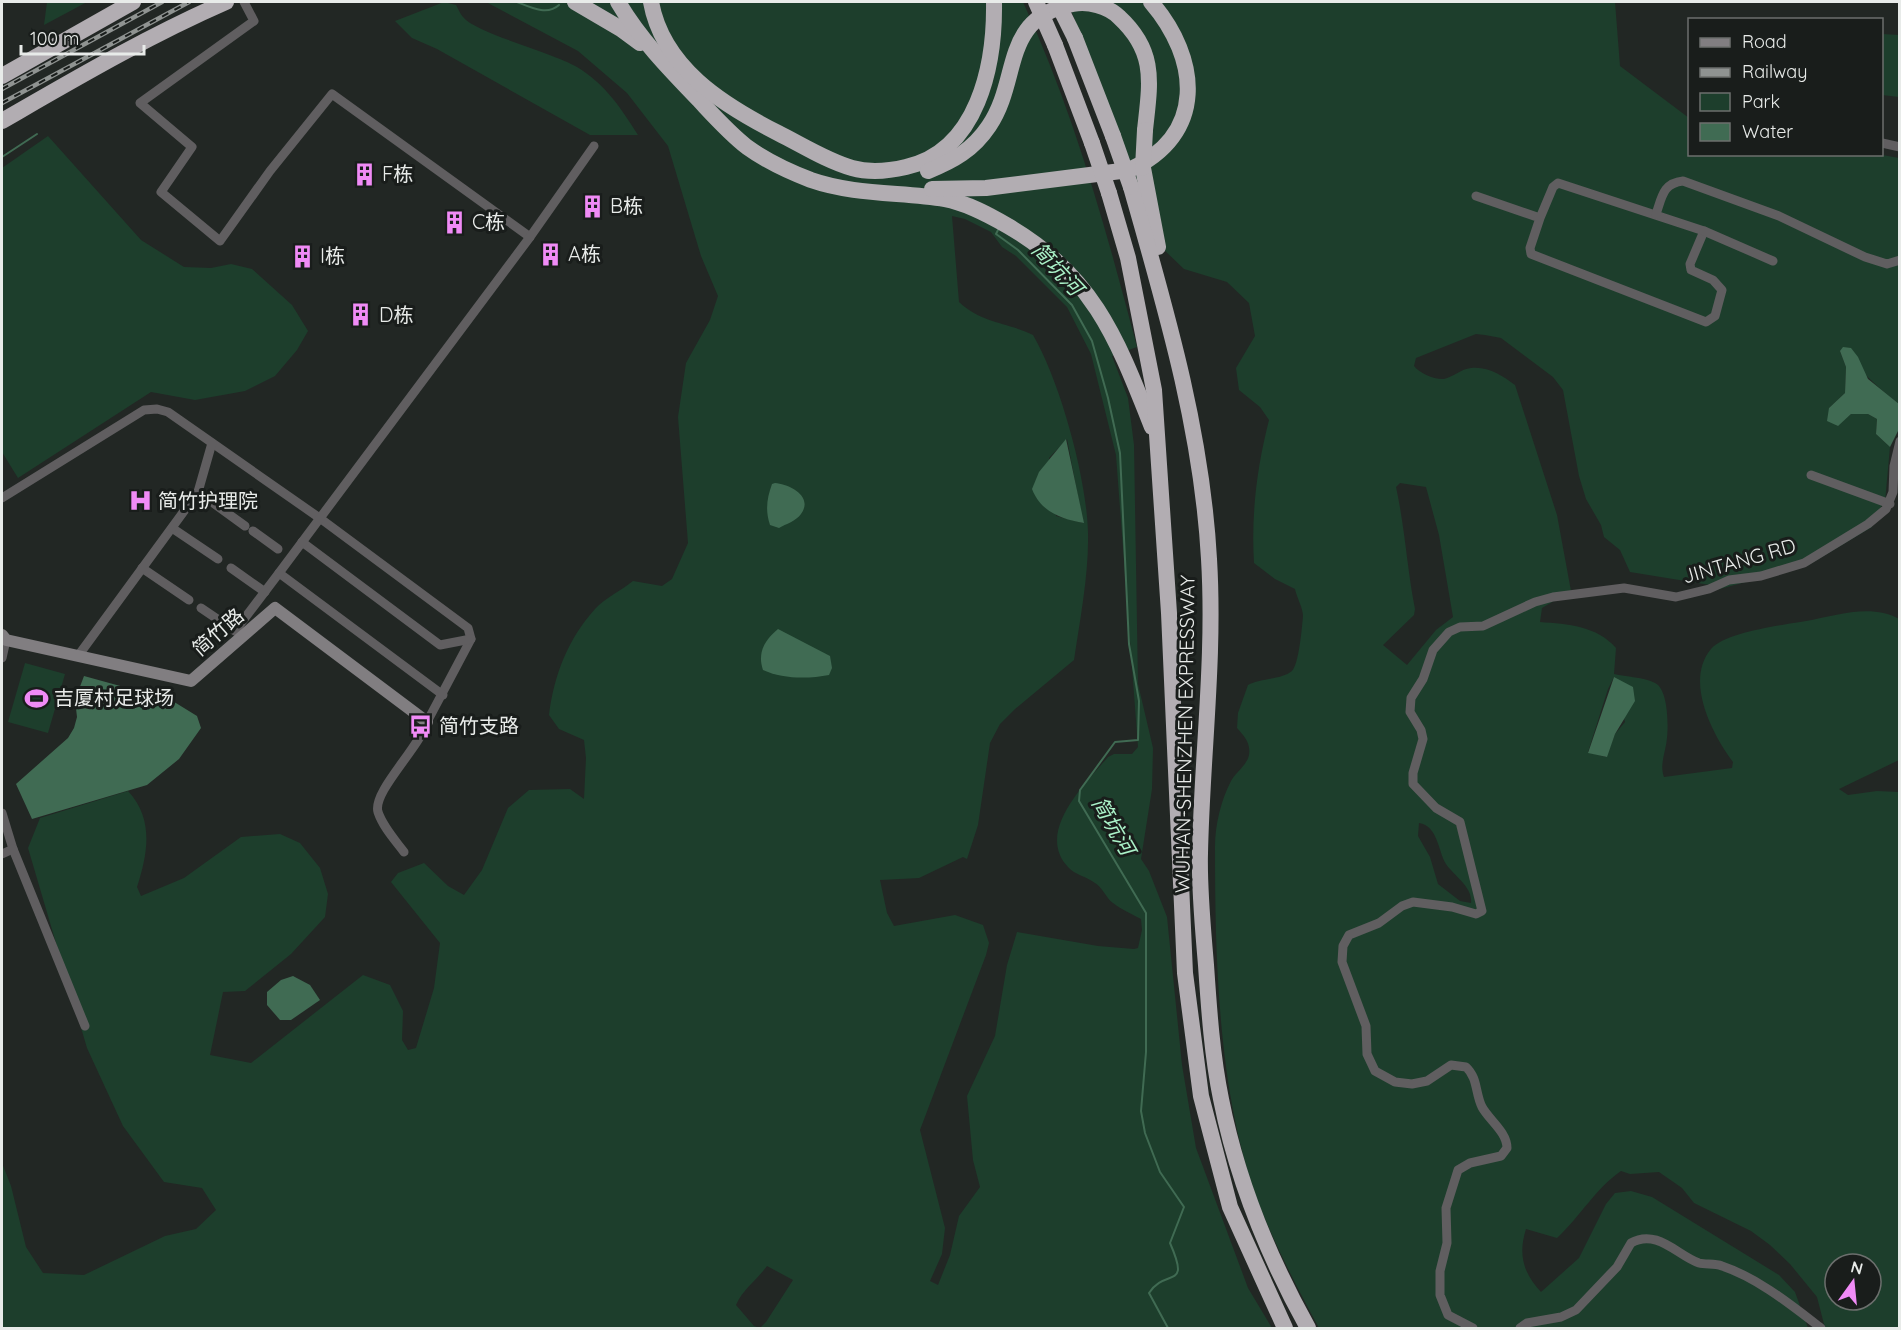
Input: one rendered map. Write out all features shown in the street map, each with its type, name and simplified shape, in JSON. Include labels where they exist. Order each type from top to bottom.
[{"type":"highway","points":[[2,76],[133,2]]},
{"type":"highway","points":[[2,121],[97,65],[176,23],[226,2]]},
{"type":"highway","points":[[575,2],[621,29],[668,67]]},
{"type":"highway","points":[[621,2],[649,46],[733,136],[749,149],[810,179],[840,188],[895,192],[949,200],[989,215],[1028,237],[1060,264],[1091,297],[1114,334],[1159,444]]},
{"type":"highway","points":[[621,2],[665,54],[694,79],[749,118],[852,168],[883,175],[907,176],[933,169],[965,154],[990,124],[999,106],[1021,37],[1030,23],[1046,12],[1078,3],[1100,6],[1116,14],[1130,27],[1144,46],[1149,66],[1143,168],[1163,274],[1167,314]]},
{"type":"highway","points":[[651,2],[658,26],[667,45],[694,79]]},
{"type":"highway","points":[[852,168],[891,171],[922,164],[943,153],[962,133],[975,108],[988,68],[994,29],[994,2]]},
{"type":"highway","name":"WUHAN-SHENZHEN EXPRESSWAY","points":[[1036,2],[1055,45],[1109,193],[1128,258],[1154,390],[1159,444],[1185,973],[1201,1096],[1230,1207],[1285,1329]]},
{"type":"highway","name":"WUHAN-SHENZHEN EXPRESSWAY","points":[[1057,2],[1076,38],[1131,187],[1167,314],[1191,413],[1207,514],[1211,661],[1200,853],[1208,993],[1220,1097],[1255,1219],[1278,1274],[1308,1329]]},
{"type":"highway","points":[[895,192],[986,188],[1084,178],[1130,170],[1149,161],[1171,141],[1178,129],[1188,99],[1182,52],[1163,16],[1151,2]]},
{"type":"street","points":[[244,2],[254,21],[140,103],[192,147],[161,192],[211,234],[220,241],[270,171],[332,94],[530,237]]},
{"type":"street","points":[[1883,143],[1899,147]]},
{"type":"street","points":[[201,608],[235,631],[279,573],[284,553],[302,542],[321,519],[530,237],[594,146]]},
{"type":"street","points":[[1656,214],[1666,187],[1672,182],[1683,181],[1779,216],[1865,257],[1887,264],[1899,260]]},
{"type":"street","points":[[1704,231],[1690,264],[1691,270],[1713,280],[1722,290],[1714,316],[1706,322],[1531,254],[1530,248],[1553,187],[1558,183],[1704,231],[1773,261]]},
{"type":"street","points":[[1476,196],[1540,218]]},
{"type":"street","points":[[2,498],[144,410],[157,409],[168,412],[321,519],[468,628],[471,639],[427,722],[423,735],[382,791],[377,809],[382,822],[404,852]]},
{"type":"street","points":[[1812,475],[1890,504],[1899,441]]},
{"type":"street","points":[[78,656],[198,492],[212,443]]},
{"type":"street","points":[[198,492],[284,553]]},
{"type":"street","name":"JINTANG RD","points":[[1473,1329],[1448,1315],[1442,1303],[1440,1271],[1447,1243],[1446,1208],[1458,1170],[1470,1163],[1501,1155],[1507,1148],[1505,1138],[1484,1110],[1476,1083],[1466,1067],[1451,1065],[1427,1081],[1412,1084],[1395,1082],[1375,1071],[1367,1054],[1366,1026],[1341,962],[1342,946],[1348,935],[1379,923],[1407,904],[1419,902],[1443,905],[1476,914],[1482,911],[1460,822],[1436,808],[1412,781],[1423,740],[1421,729],[1410,712],[1409,702],[1425,674],[1433,650],[1445,635],[1455,629],[1483,626],[1547,598],[1624,588],[1676,597],[1709,589],[1729,580],[1761,576],[1798,565],[1868,524],[1890,504]]},
{"type":"street","points":[[172,528],[218,560]]},
{"type":"street","points":[[302,542],[440,645],[471,639]]},
{"type":"street","points":[[142,568],[189,600]]},
{"type":"street","points":[[231,568],[265,592]]},
{"type":"street","points":[[279,573],[443,695]]},
{"type":"street","name":"简竹路","points":[[4,638],[190,681],[275,608],[427,722]]},
{"type":"street","points":[[2,658],[4,638]]},
{"type":"street","points":[[2,813],[13,849],[85,1026]]},
{"type":"street","points":[[2,854],[13,849]]},
{"type":"street","points":[[1520,1329],[1527,1323],[1561,1317],[1576,1310],[1617,1267],[1631,1243],[1644,1238],[1659,1241],[1697,1262],[1721,1266],[1742,1275],[1789,1304],[1821,1329]]},
{"type":"green space","points":[[47,2],[87,2],[44,25]]},
{"type":"green space","points":[[444,2],[456,5],[463,17],[483,30],[577,67],[612,97],[638,135],[590,135],[437,49],[412,38],[395,21]]},
{"type":"green space","points":[[486,2],[1023,2],[1058,86],[1088,172],[1137,347],[1112,356],[1128,398],[1134,445],[1138,684],[1153,748],[1152,789],[1141,859],[1149,871],[1167,917],[1182,1065],[1196,1148],[1248,1288],[1272,1328],[760,1328],[2,1328],[2,1163],[11,1186],[26,1247],[43,1273],[84,1275],[165,1236],[196,1229],[216,1210],[202,1188],[164,1182],[123,1126],[87,1048],[28,848],[40,818],[128,791],[142,813],[145,825],[146,849],[137,887],[141,896],[184,878],[241,837],[280,834],[300,843],[320,868],[328,894],[325,917],[291,954],[245,991],[223,992],[210,1055],[251,1063],[363,975],[390,985],[403,1011],[402,1040],[408,1050],[416,1048],[434,988],[440,943],[391,882],[398,873],[424,863],[448,886],[464,895],[482,870],[508,808],[529,790],[570,789],[584,799],[586,758],[584,740],[559,729],[549,715],[554,686],[570,645],[595,609],[633,581],[662,586],[672,579],[688,543],[678,417],[686,363],[710,320],[718,296],[701,256],[668,146],[627,93],[578,51]],"holes":[[[952,216],[965,219],[991,232],[1002,247],[1016,256],[1067,307],[1091,354],[1116,455],[1138,747],[1132,754],[1114,754],[1108,757],[1067,809],[1060,824],[1057,839],[1059,853],[1068,867],[1098,885],[1116,905],[1141,919],[1142,930],[1138,948],[1134,949],[1098,946],[1017,932],[1007,965],[995,1036],[967,1096],[973,1160],[980,1187],[959,1216],[950,1255],[938,1285],[930,1281],[942,1254],[945,1228],[920,1130],[989,943],[983,925],[955,915],[894,926],[887,913],[880,880],[919,878],[963,857],[967,859],[978,825],[990,743],[1000,724],[1074,660],[1084,596],[1088,548],[1083,486],[1070,431],[1053,378],[1033,335],[977,315],[959,302]],[[1067,439],[1083,523],[1056,516],[1049,458]],[[767,1266],[793,1280],[766,1322],[760,1328],[754,1326],[736,1305],[742,1294]]]},
{"type":"green space","points":[[1068,2],[1615,2],[1620,66],[1688,117],[1688,156],[1883,155],[1899,158],[1899,404],[1840,351],[1846,367],[1845,393],[1829,408],[1837,426],[1851,414],[1868,414],[1877,419],[1876,434],[1890,447],[1885,502],[1871,520],[1872,527],[1807,566],[1712,591],[1710,585],[1630,572],[1620,550],[1604,537],[1601,525],[1586,499],[1579,476],[1563,390],[1553,377],[1501,338],[1476,334],[1416,358],[1414,366],[1423,373],[1440,379],[1467,369],[1489,370],[1515,385],[1557,515],[1571,591],[1542,608],[1540,622],[1571,625],[1600,635],[1616,648],[1614,674],[1646,679],[1660,687],[1668,721],[1662,765],[1664,777],[1732,768],[1733,762],[1710,723],[1701,692],[1700,676],[1703,662],[1718,643],[1755,630],[1853,612],[1877,612],[1899,619],[1899,760],[1839,789],[1848,795],[1877,791],[1899,792],[1899,1328],[1825,1328],[1817,1297],[1790,1264],[1770,1245],[1751,1231],[1694,1203],[1682,1188],[1659,1172],[1630,1174],[1621,1171],[1603,1186],[1557,1238],[1526,1229],[1522,1255],[1530,1278],[1541,1292],[1579,1258],[1606,1204],[1615,1193],[1631,1191],[1652,1197],[1779,1275],[1795,1292],[1808,1328],[1319,1328],[1276,1243],[1248,1172],[1228,1081],[1222,1033],[1216,938],[1215,839],[1217,821],[1227,788],[1249,755],[1248,743],[1237,728],[1238,713],[1248,685],[1292,671],[1298,653],[1303,613],[1295,589],[1275,579],[1254,563],[1253,527],[1256,491],[1269,420],[1260,407],[1239,390],[1236,368],[1255,336],[1249,303],[1227,282],[1184,269],[1161,247]],"holes":[[[1400,483],[1426,487],[1439,535],[1453,617],[1436,630],[1407,665],[1383,645],[1414,615],[1415,609],[1396,487]],[[1614,677],[1625,722],[1615,734],[1606,757],[1588,752]],[[1419,823],[1425,825],[1434,834],[1446,864],[1469,892],[1471,903],[1460,901],[1438,884],[1430,857],[1418,836]]]},
{"type":"green space","points":[[1883,34],[1899,35],[1899,97],[1883,95]]},
{"type":"green space","points":[[48,136],[141,240],[184,267],[211,268],[231,264],[252,269],[292,305],[308,331],[297,350],[275,376],[245,391],[195,400],[151,392],[18,478],[2,452],[2,168]]},
{"type":"green space","name":"吉厦村足球场","points":[[25,663],[65,674],[48,733],[8,722]]},
{"type":"water","points":[[1843,347],[1851,348],[1858,357],[1868,379],[1899,404],[1899,429],[1890,447],[1876,434],[1877,419],[1868,414],[1851,414],[1838,426],[1827,421],[1829,408],[1845,393],[1846,367],[1840,351]]},
{"type":"water","points":[[1066,439],[1084,523],[1067,519],[1046,509],[1032,489],[1039,472]]},
{"type":"water","points":[[775,483],[798,492],[804,502],[801,514],[779,528],[770,525],[767,504],[772,484]]},
{"type":"water","points":[[778,629],[830,656],[832,668],[829,675],[795,677],[763,670],[761,658],[763,647]]},
{"type":"water","points":[[84,676],[171,700],[197,716],[201,728],[179,759],[147,785],[32,819],[16,784],[68,738],[77,717],[75,700]]},
{"type":"water","points":[[1614,677],[1633,687],[1635,701],[1615,734],[1607,757],[1588,753]]},
{"type":"water","points":[[293,976],[310,985],[320,1000],[291,1020],[280,1020],[267,1005],[267,992],[281,980]]},
{"type":"waterway","points":[[517,2],[544,10],[559,5]]},
{"type":"waterway","name":"简坑河","points":[[2,157],[37,134]]},
{"type":"waterway","name":"简坑河","points":[[999,228],[996,234],[1018,250],[1072,305],[1092,341],[1120,453],[1129,644],[1139,701],[1138,740],[1115,742],[1080,790],[1079,801],[1146,913],[1146,1052],[1141,1111],[1145,1133],[1160,1172],[1184,1207],[1170,1243],[1176,1258],[1177,1273],[1156,1285],[1149,1293],[1168,1328]]},
{"type":"railway","points":[[2,89],[162,2]]},
{"type":"railway","points":[[2,103],[189,2]]},
{"type":"place","name":"F栋","points":[[364,174]]},
{"type":"place","name":"B栋","points":[[592,206]]},
{"type":"place","name":"C栋","points":[[454,222]]},
{"type":"place","name":"A栋","points":[[550,254]]},
{"type":"place","name":"I栋","points":[[302,256]]},
{"type":"place","name":"D栋","points":[[361,315]]},
{"type":"place","name":"简竹护理院","points":[[140,501]]},
{"type":"place","name":"吉厦村足球场","points":[[36,698]]},
{"type":"place","name":"简竹支路","points":[[421,726]]}]
